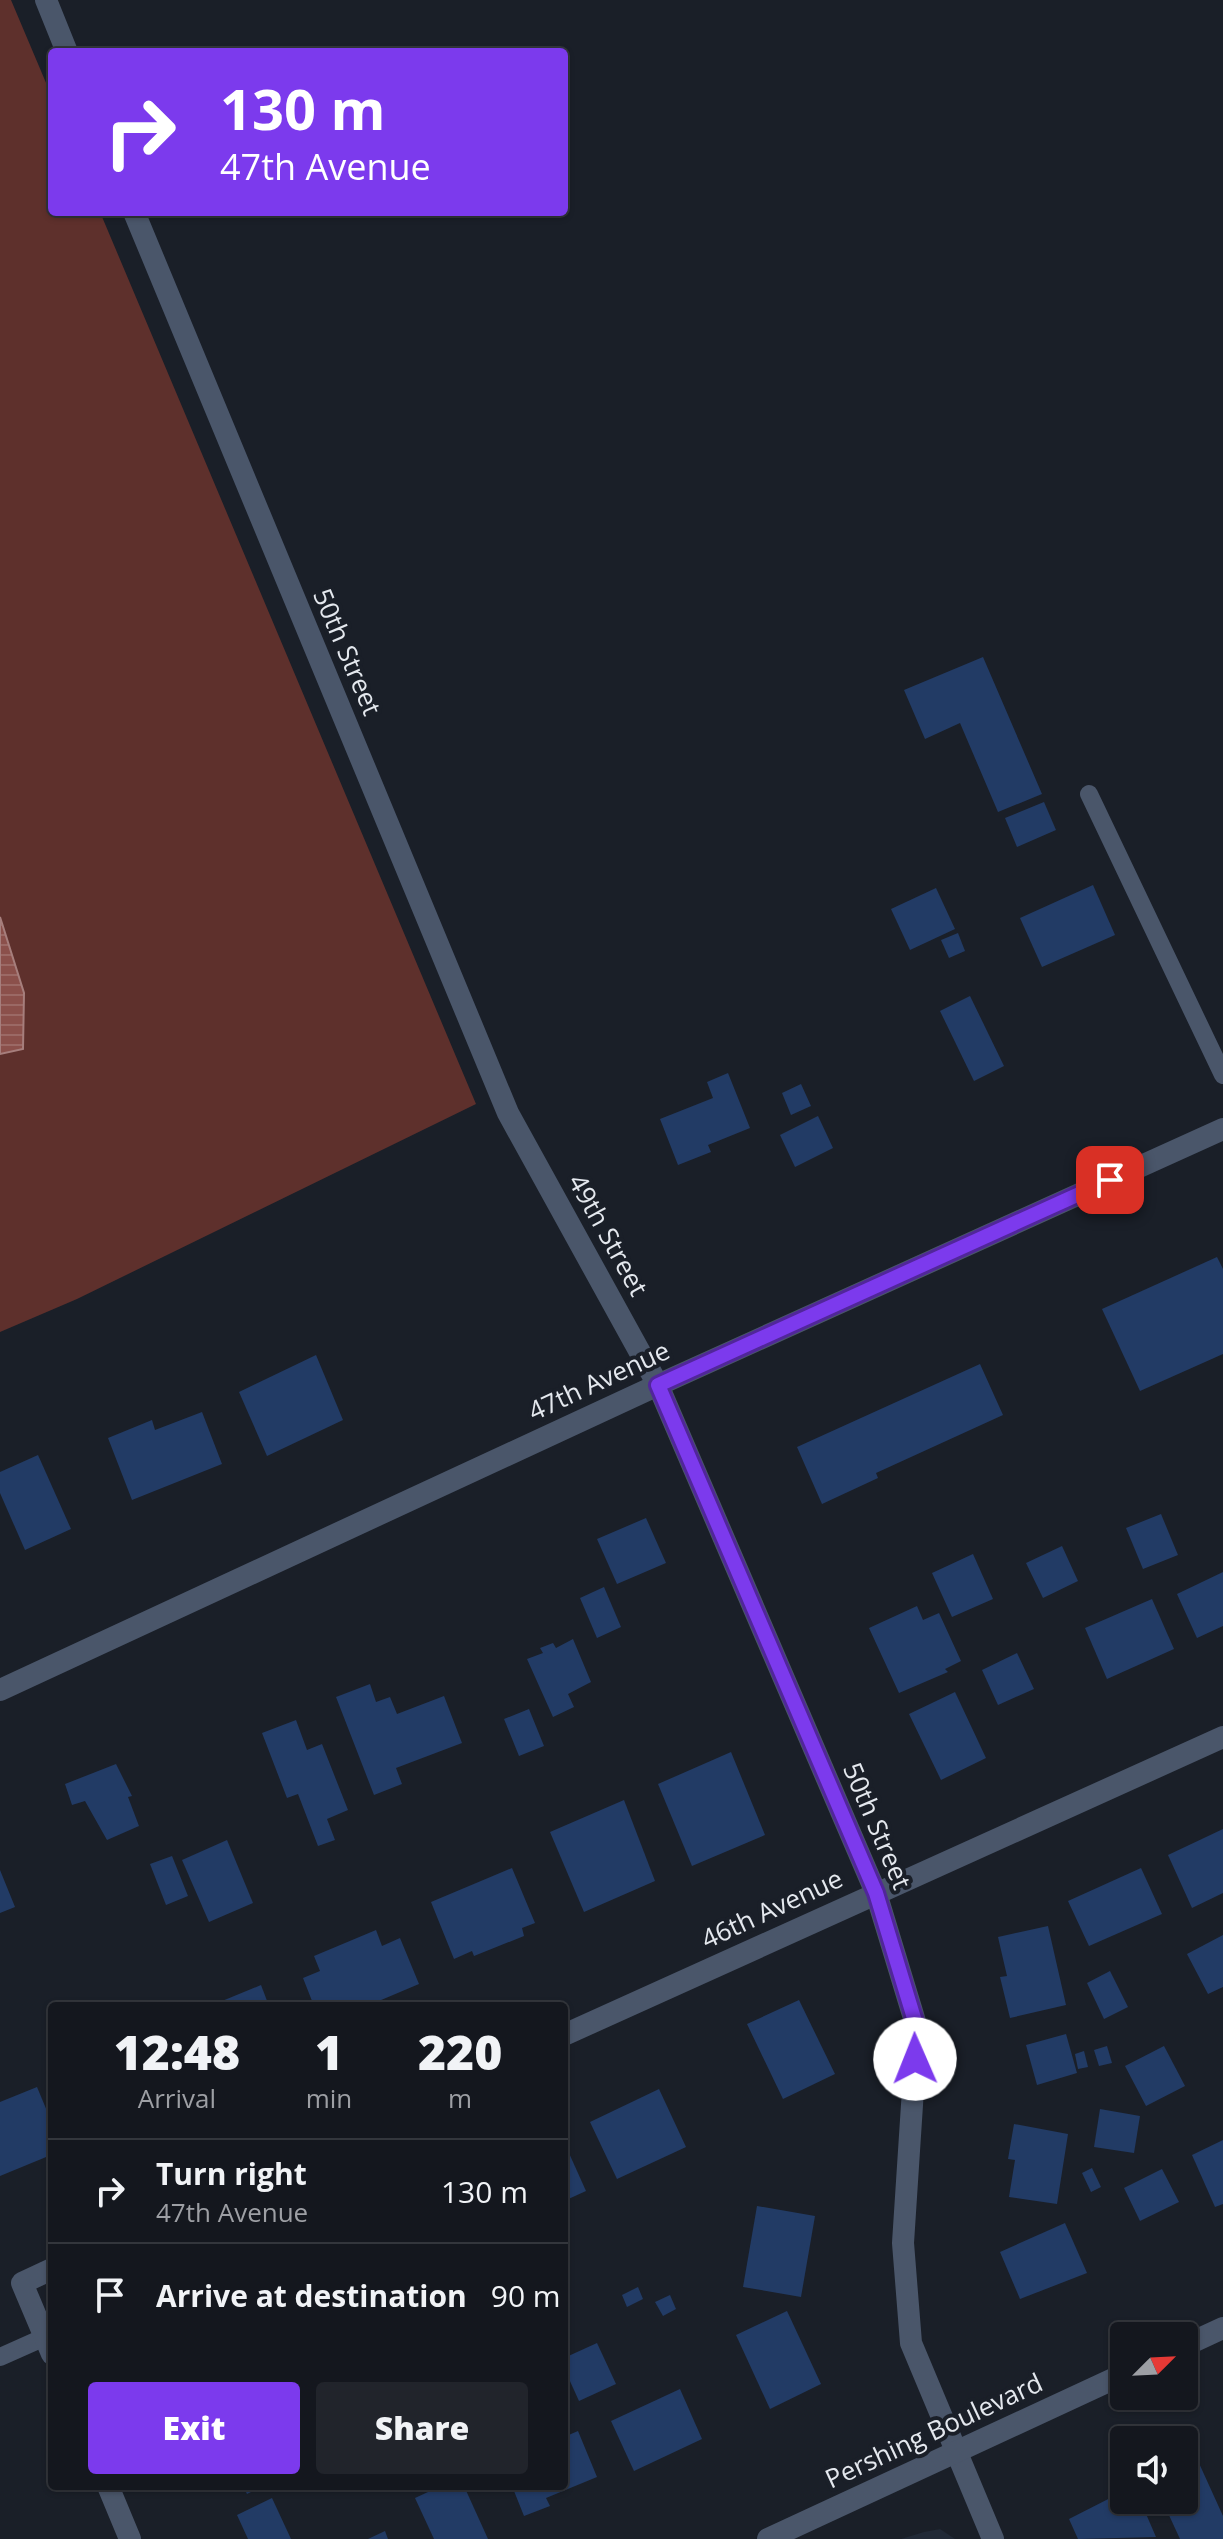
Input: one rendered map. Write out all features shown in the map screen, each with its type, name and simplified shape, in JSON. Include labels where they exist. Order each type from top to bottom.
[{"type":"street","points":[[46,0],[65,48]]},
{"type":"street","name":"50th Street","points":[[136,216],[508,1113]]},
{"type":"street","name":"49th Street","points":[[508,1113],[658,1385]]},
{"type":"street","name":"47th Avenue","points":[[0,1690],[658,1385],[1223,1129]]},
{"type":"street","name":"50th Street","points":[[658,1385],[876,1893],[917,2028],[903,2243],[911,2343],[993,2539]]},
{"type":"street","name":"46th Avenue","points":[[568,2033],[1223,1737]]},
{"type":"street","points":[[48,2271],[22,2283],[48,2344]]},
{"type":"street","points":[[1198,2340],[1223,2328]]},
{"type":"street","name":"Pershing Boulevard","points":[[768,2539],[1110,2380]]},
{"type":"street","points":[[110,2490],[130,2539]]},
{"type":"lane","points":[[1089,794],[1223,1075]]},
{"type":"lane","points":[[0,2357],[48,2346]]},
{"type":"shaded area","points":[[0,0],[11,0],[48,88],[48,216],[102,216],[476,1104],[77,1299],[0,1332]]},
{"type":"shaded area","points":[[0,917],[24,993],[23,1049],[0,1054]]},
{"type":"shaded area","points":[[940,2529],[955,2539],[901,2539],[924,2532]]},
{"type":"building","points":[[983,657],[1042,794],[998,812],[960,723],[925,739],[904,690]]},
{"type":"building","points":[[1044,802],[1056,830],[1017,847],[1005,818]]},
{"type":"building","points":[[1093,885],[1115,935],[1042,967],[1020,918]]},
{"type":"building","points":[[936,888],[955,929],[910,950],[891,909]]},
{"type":"building","points":[[958,933],[965,951],[949,958],[941,940]]},
{"type":"building","points":[[970,996],[1004,1066],[974,1081],[940,1011]]},
{"type":"building","points":[[728,1073],[750,1128],[708,1145],[711,1152],[678,1165],[660,1119],[713,1098],[707,1082]]},
{"type":"building","points":[[801,1084],[811,1106],[791,1115],[782,1093]]},
{"type":"building","points":[[818,1116],[833,1148],[795,1167],[780,1135]]},
{"type":"building","points":[[1217,1257],[1223,1269],[1223,1354],[1140,1391],[1102,1309]]},
{"type":"building","points":[[316,1355],[343,1420],[267,1456],[239,1392]]},
{"type":"building","points":[[980,1364],[1003,1415],[876,1473],[878,1478],[822,1504],[797,1447]]},
{"type":"building","points":[[202,1412],[222,1464],[132,1500],[108,1438],[152,1420],[155,1430]]},
{"type":"building","points":[[38,1455],[71,1529],[25,1550],[0,1493],[0,1472]]},
{"type":"building","points":[[1161,1514],[1178,1555],[1143,1569],[1126,1528]]},
{"type":"building","points":[[646,1518],[666,1563],[617,1584],[597,1539]]},
{"type":"building","points":[[1062,1546],[1078,1581],[1043,1598],[1026,1563]]},
{"type":"building","points":[[973,1554],[993,1599],[952,1617],[932,1573]]},
{"type":"building","points":[[1223,1572],[1223,1626],[1197,1638],[1177,1594]]},
{"type":"building","points":[[604,1587],[621,1627],[597,1638],[580,1598]]},
{"type":"building","points":[[1152,1599],[1174,1649],[1107,1679],[1085,1628]]},
{"type":"building","points":[[917,1606],[923,1620],[939,1613],[961,1661],[945,1669],[948,1672],[899,1693],[869,1628]]},
{"type":"building","points":[[573,1639],[591,1682],[568,1694],[574,1707],[553,1717],[527,1659],[543,1653],[540,1648],[553,1643],[556,1648]]},
{"type":"building","points":[[1017,1653],[1034,1689],[998,1705],[982,1670]]},
{"type":"building","points":[[370,1684],[376,1702],[390,1697],[397,1714],[444,1696],[462,1743],[396,1768],[402,1784],[374,1795],[336,1697]]},
{"type":"building","points":[[955,1692],[986,1758],[941,1780],[909,1714]]},
{"type":"building","points":[[529,1709],[544,1746],[519,1756],[504,1719]]},
{"type":"building","points":[[296,1720],[307,1750],[322,1744],[348,1810],[327,1819],[335,1840],[318,1846],[298,1794],[287,1798],[262,1733]]},
{"type":"building","points":[[731,1752],[765,1835],[692,1866],[658,1784]]},
{"type":"building","points":[[116,1764],[132,1796],[128,1797],[139,1826],[107,1840],[85,1801],[72,1805],[65,1784]]},
{"type":"building","points":[[624,1800],[655,1881],[584,1912],[550,1832]]},
{"type":"building","points":[[1223,1829],[1223,1893],[1192,1908],[1168,1855]]},
{"type":"building","points":[[227,1840],[253,1903],[209,1922],[182,1860]]},
{"type":"building","points":[[172,1856],[188,1896],[166,1905],[150,1864]]},
{"type":"building","points":[[512,1868],[535,1923],[522,1928],[524,1936],[474,1956],[472,1951],[454,1959],[431,1902]]},
{"type":"building","points":[[1141,1868],[1162,1914],[1089,1946],[1068,1901]]},
{"type":"building","points":[[0,1870],[15,1907],[0,1913]]},
{"type":"building","points":[[1048,1926],[1066,2005],[1010,2018],[1000,1977],[1007,1976],[998,1937]]},
{"type":"building","points":[[376,1930],[382,1946],[400,1938],[419,1984],[376,2002],[312,2002],[303,1978],[320,1971],[314,1956]]},
{"type":"building","points":[[1223,1935],[1223,1987],[1208,1994],[1187,1954]]},
{"type":"building","points":[[1110,1971],[1128,2007],[1104,2019],[1087,1983]]},
{"type":"building","points":[[261,1985],[267,2002],[220,2002]]},
{"type":"building","points":[[799,2000],[835,2074],[783,2099],[747,2024]]},
{"type":"building","points":[[1066,2034],[1077,2073],[1037,2085],[1026,2045]]},
{"type":"building","points":[[1107,2046],[1112,2063],[1099,2066],[1094,2050]]},
{"type":"building","points":[[1164,2046],[1185,2086],[1146,2106],[1125,2066]]},
{"type":"building","points":[[1084,2051],[1088,2067],[1078,2069],[1075,2054]]},
{"type":"building","points":[[37,2087],[48,2113],[48,2156],[0,2176],[0,2102]]},
{"type":"building","points":[[659,2089],[686,2147],[617,2179],[590,2122]]},
{"type":"building","points":[[1100,2109],[1140,2116],[1134,2153],[1094,2147]]},
{"type":"building","points":[[1014,2124],[1068,2134],[1057,2204],[1009,2197],[1015,2160],[1008,2159]]},
{"type":"building","points":[[1223,2140],[1223,2204],[1215,2207],[1192,2155]]},
{"type":"building","points":[[568,2151],[586,2191],[568,2199]]},
{"type":"building","points":[[1092,2168],[1101,2187],[1091,2192],[1082,2173]]},
{"type":"building","points":[[1162,2169],[1179,2202],[1140,2221],[1124,2188]]},
{"type":"building","points":[[757,2206],[815,2216],[801,2297],[743,2287]]},
{"type":"building","points":[[1065,2223],[1087,2273],[1020,2299],[1000,2252]]},
{"type":"building","points":[[638,2287],[643,2299],[627,2307],[622,2295]]},
{"type":"building","points":[[670,2295],[676,2309],[663,2316],[655,2302]]},
{"type":"building","points":[[787,2311],[821,2384],[770,2409],[736,2335]]},
{"type":"building","points":[[597,2343],[616,2384],[579,2401],[568,2377],[568,2356]]},
{"type":"building","points":[[680,2389],[702,2439],[634,2471],[611,2421]]},
{"type":"building","points":[[578,2431],[597,2477],[568,2489],[568,2435]]},
{"type":"building","points":[[1198,2461],[1223,2516],[1223,2539],[1180,2539],[1168,2514],[1198,2514]]},
{"type":"building","points":[[432,2490],[466,2490],[488,2539],[434,2539],[415,2498]]},
{"type":"building","points":[[514,2490],[565,2490],[546,2498],[550,2506],[524,2516]]},
{"type":"building","points":[[272,2498],[291,2539],[248,2539],[237,2515]]},
{"type":"building","points":[[1110,2498],[1110,2514],[1146,2514],[1156,2537],[1078,2539],[1069,2519]]},
{"type":"building","points":[[385,2531],[388,2539],[368,2539]]},
{"type":"route","points":[[915,2059],[917,2028],[876,1893],[658,1385],[1110,1180]]}]
